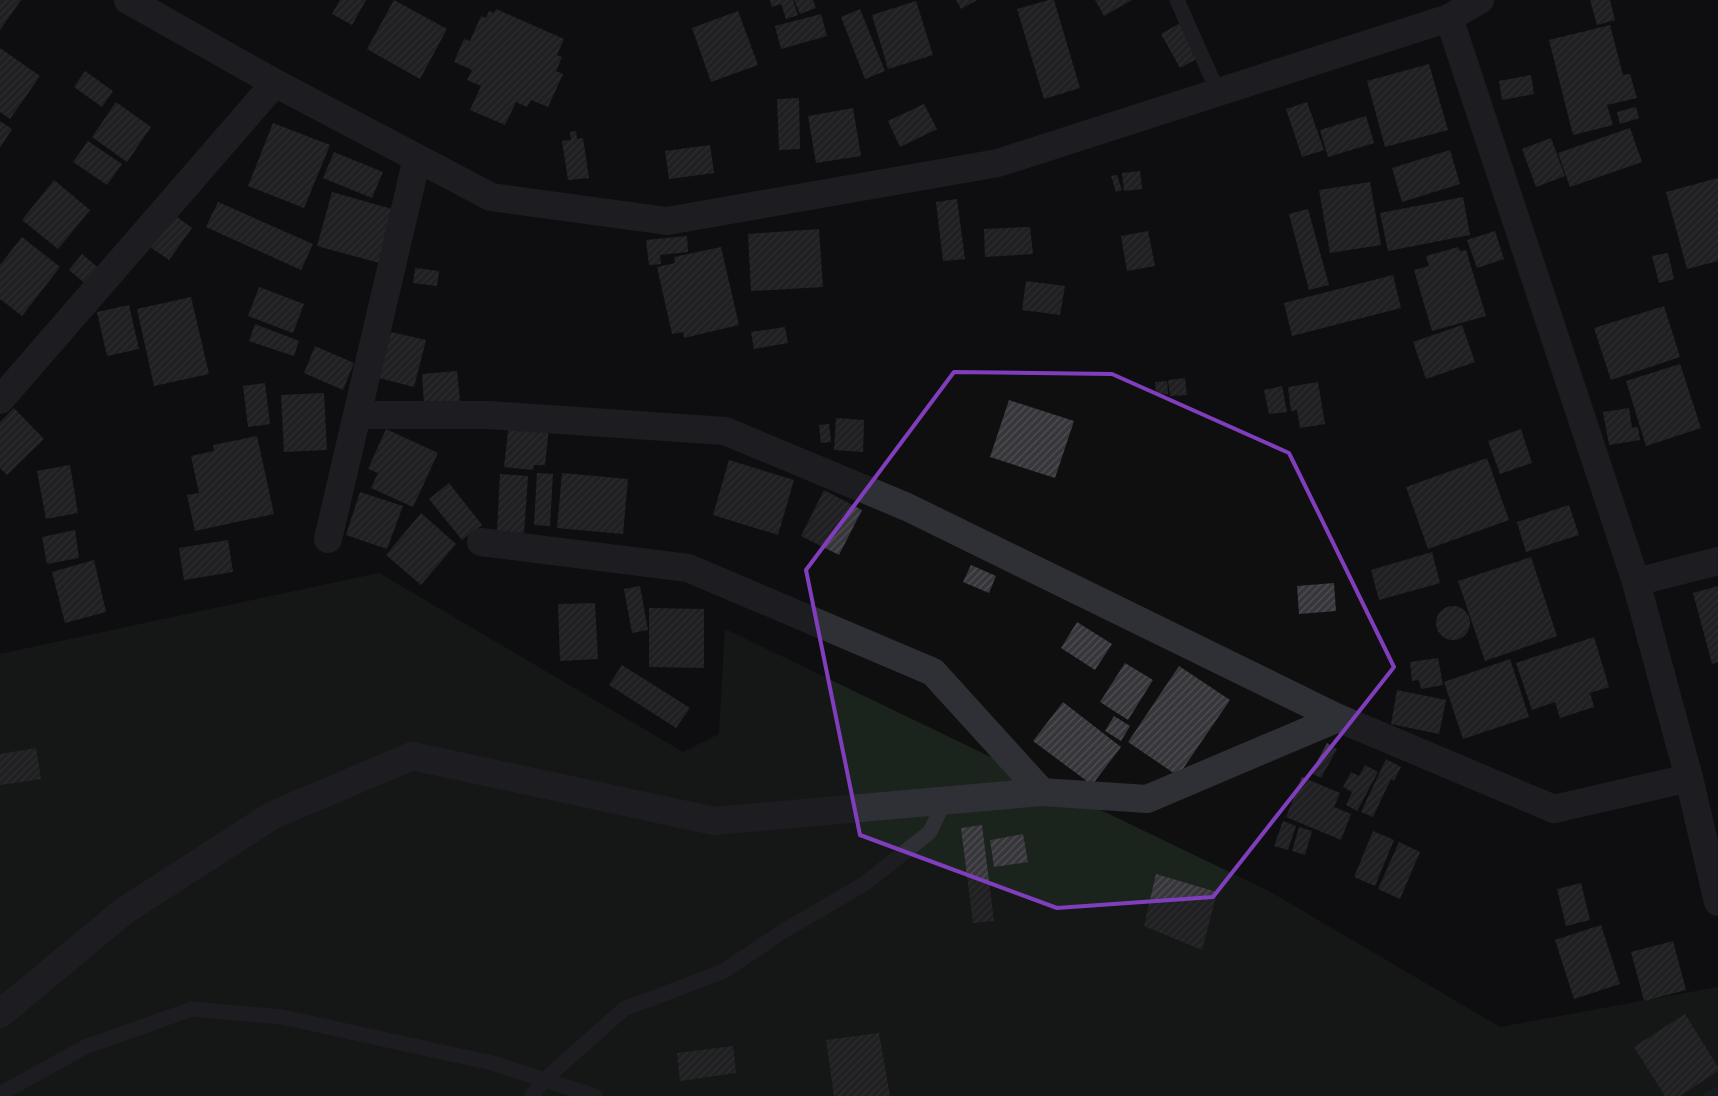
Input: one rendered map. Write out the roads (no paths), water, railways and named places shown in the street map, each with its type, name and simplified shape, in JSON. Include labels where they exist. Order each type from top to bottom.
[{"type":"street","points":[[128,0],[275,83],[491,197],[667,221],[998,162],[1448,18],[1480,0]]},
{"type":"street","points":[[1448,18],[1636,582],[1689,778],[1718,902]]},
{"type":"street","points":[[0,400],[275,83]]},
{"type":"street","points":[[328,539],[417,158]]},
{"type":"street","points":[[358,415],[488,415],[725,431],[906,507],[1338,718],[1554,809],[1689,778]]},
{"type":"street","points":[[481,542],[688,568],[933,672],[1042,792]]},
{"type":"street","points":[[1636,582],[1718,561]]},
{"type":"street","points":[[0,1014],[124,911],[273,815],[412,756],[714,821],[1042,792],[1147,799],[1338,718]]},
{"type":"lane","points":[[1177,0],[1218,92]]},
{"type":"lane","points":[[532,1096],[544,1080],[624,1008],[724,971],[782,932],[864,884],[930,832],[945,800]]},
{"type":"lane","points":[[0,1094],[85,1047],[192,1009],[282,1017],[492,1063],[595,1096]]},
{"type":"waterway","points":[[1707,1096],[1718,1092]]}]
